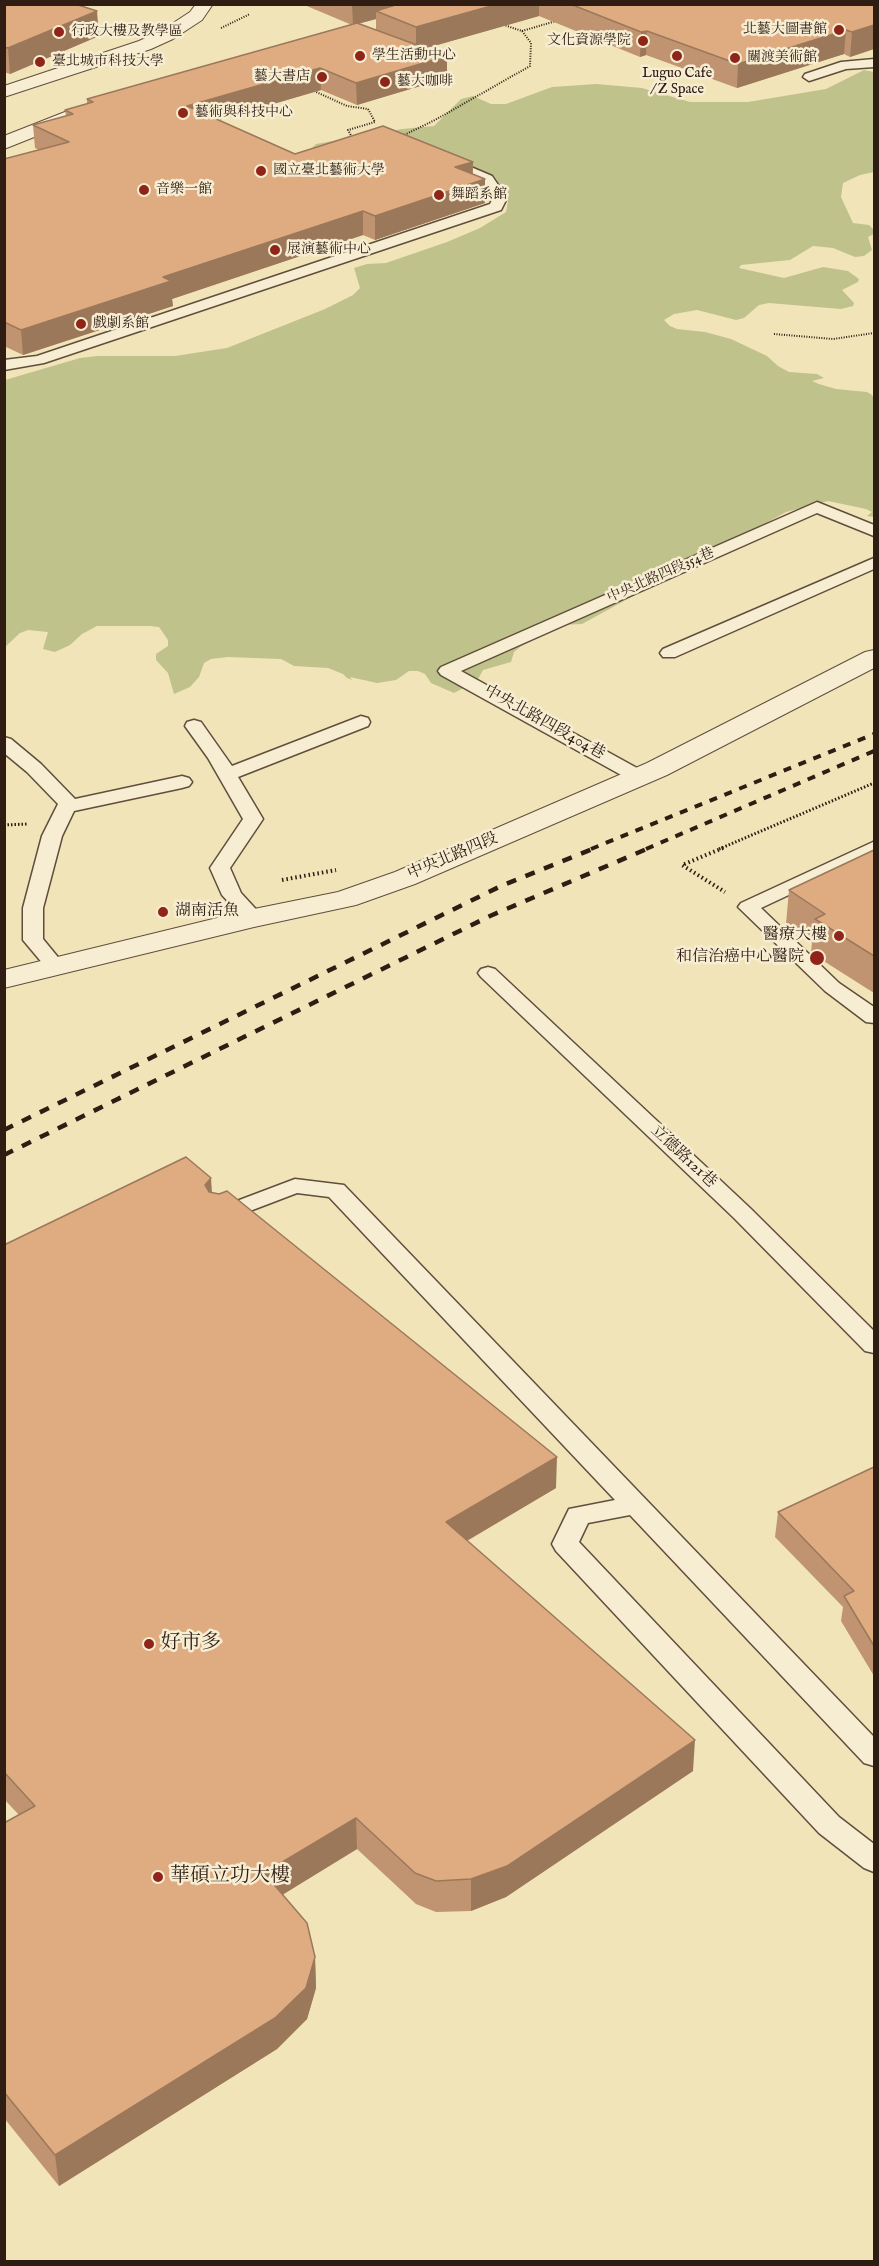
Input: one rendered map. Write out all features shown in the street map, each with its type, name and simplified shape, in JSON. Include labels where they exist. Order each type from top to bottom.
[{"type":"street","points":[[4,92],[145,45],[167,35],[196,16],[205,4]]},
{"type":"street","points":[[4,143],[89,108]]},
{"type":"street","name":"中央北路四段","points":[[4,979],[254,918],[345,899],[405,878],[639,777],[874,658]]},
{"type":"lane","points":[[809,77],[845,65],[874,63]]},
{"type":"lane","points":[[4,365],[39,360],[496,207],[500,198],[487,179],[412,145]]},
{"type":"lane","name":"中央北路四段354巷","points":[[447,671],[817,507],[873,529]]},
{"type":"lane","points":[[669,653],[874,563]]},
{"type":"lane","name":"中央北路四段404巷","points":[[447,671],[639,777]]},
{"type":"lane","points":[[228,774],[361,722]]},
{"type":"lane","points":[[194,726],[228,774],[253,819],[220,868],[232,895],[254,918]]},
{"type":"lane","points":[[4,743],[34,768],[71,806]]},
{"type":"lane","points":[[56,967],[33,940],[33,908],[52,836],[66,806],[182,782]]},
{"type":"lane","points":[[873,848],[748,907],[832,987],[874,1017]]},
{"type":"lane","name":"立德路121巷","points":[[488,973],[733,1204],[874,1345]]},
{"type":"lane","points":[[221,1215],[295,1186],[336,1190],[874,1755]]},
{"type":"lane","points":[[636,1505],[578,1516],[565,1544],[829,1825],[874,1860]]},
{"type":"path","points":[[522,31],[566,18]]},
{"type":"path","points":[[412,145],[395,139],[435,120],[530,66],[531,43],[522,31],[501,23]]},
{"type":"path","points":[[308,88],[347,106],[368,109],[375,122],[348,130],[353,139]]},
{"type":"path","points":[[774,334],[833,339],[874,333]]},
{"type":"path","points":[[748,907],[682,865],[874,783]]},
{"type":"green space","points":[[864,70],[874,72],[874,172],[860,175],[843,183],[841,197],[853,223],[869,225],[874,230],[874,234],[868,237],[872,250],[864,256],[855,257],[833,248],[813,246],[790,260],[741,265],[739,268],[784,278],[823,267],[848,271],[859,279],[858,282],[842,290],[854,303],[853,306],[841,309],[769,303],[759,305],[744,318],[736,320],[697,310],[674,314],[664,320],[677,329],[705,332],[731,339],[767,356],[789,372],[817,374],[824,378],[812,381],[819,384],[836,389],[867,392],[872,395],[874,398],[874,517],[867,516],[872,512],[866,509],[828,501],[786,512],[582,624],[560,625],[520,647],[514,652],[511,662],[483,670],[477,681],[454,693],[431,683],[425,674],[418,671],[409,671],[396,680],[377,683],[350,677],[352,680],[328,668],[294,666],[281,659],[228,657],[211,659],[204,663],[199,677],[190,687],[174,694],[168,673],[156,660],[156,654],[168,646],[168,640],[159,627],[150,626],[97,626],[82,634],[70,645],[55,652],[43,649],[48,632],[28,630],[20,633],[5,647],[5,380],[80,358],[175,356],[227,348],[325,309],[353,295],[360,288],[354,268],[367,264],[386,263],[447,242],[480,228],[506,212],[508,201],[494,188],[495,183],[305,155],[316,144],[402,129],[434,126],[461,99],[473,96],[491,104],[506,104],[552,87],[596,84],[642,88],[690,102],[748,102],[826,89]]},
{"type":"building","points":[[4,4],[75,4],[97,11],[8,48],[4,47]]},
{"type":"building","points":[[399,4],[498,4],[416,27],[376,11]]},
{"type":"building","points":[[570,4],[874,4],[874,25],[852,32],[846,30],[738,64],[647,31],[641,32]]},
{"type":"building","points":[[357,23],[447,56],[356,83],[320,68],[187,106],[295,154],[383,126],[473,162],[455,167],[485,179],[375,216],[363,211],[163,277],[171,281],[21,330],[4,322],[4,159],[69,142],[33,125],[73,114],[65,110],[93,102],[87,99]]},
{"type":"building","points":[[874,850],[874,956],[815,919],[825,914],[789,890]]},
{"type":"building","points":[[186,1157],[211,1178],[205,1185],[209,1192],[219,1194],[227,1191],[557,1457],[446,1522],[695,1740],[507,1866],[471,1879],[436,1881],[415,1873],[356,1818],[264,1873],[307,1923],[315,1957],[306,1988],[275,2018],[55,2155],[4,2092],[4,1823],[35,1806],[4,1772],[4,1245]]},
{"type":"building","points":[[874,1467],[874,1646],[844,1596],[854,1591],[778,1512]]},
{"type":"railway","points":[[591,849],[874,734]]},
{"type":"railway","points":[[646,849],[874,751]]},
{"type":"railway","points":[[4,1130],[501,886],[595,848]]},
{"type":"railway","points":[[4,1155],[490,916],[649,848]]},
{"type":"place","name":"北藝大圖書館","points":[[839,30]]},
{"type":"place","name":"行政大樓及教學區","points":[[59,32]]},
{"type":"place","name":"文化資源學院","points":[[643,41]]},
{"type":"place","name":"學生活動中心","points":[[360,56]]},
{"type":"place","name":"Luguo Cafe / Z Space","points":[[677,56]]},
{"type":"place","name":"關渡美術館","points":[[735,58]]},
{"type":"place","name":"臺北城市科技大學","points":[[40,62]]},
{"type":"place","name":"藝大書店","points":[[322,77]]},
{"type":"place","name":"藝大咖啡","points":[[385,82]]},
{"type":"place","name":"藝術與科技中心","points":[[183,113]]},
{"type":"place","name":"國立臺北藝術大學","points":[[261,171]]},
{"type":"place","name":"音樂一館","points":[[144,190]]},
{"type":"place","name":"舞蹈系館","points":[[439,195]]},
{"type":"place","name":"展演藝術中心","points":[[275,250]]},
{"type":"place","name":"戲劇系館","points":[[81,324]]},
{"type":"place","name":"湖南活魚","points":[[163,912]]},
{"type":"place","name":"醫療大樓","points":[[839,936]]},
{"type":"place","name":"和信治癌中心醫院","points":[[817,958]]},
{"type":"place","name":"好市多","points":[[149,1644]]},
{"type":"place","name":"華碩立功大樓","points":[[158,1877]]}]
